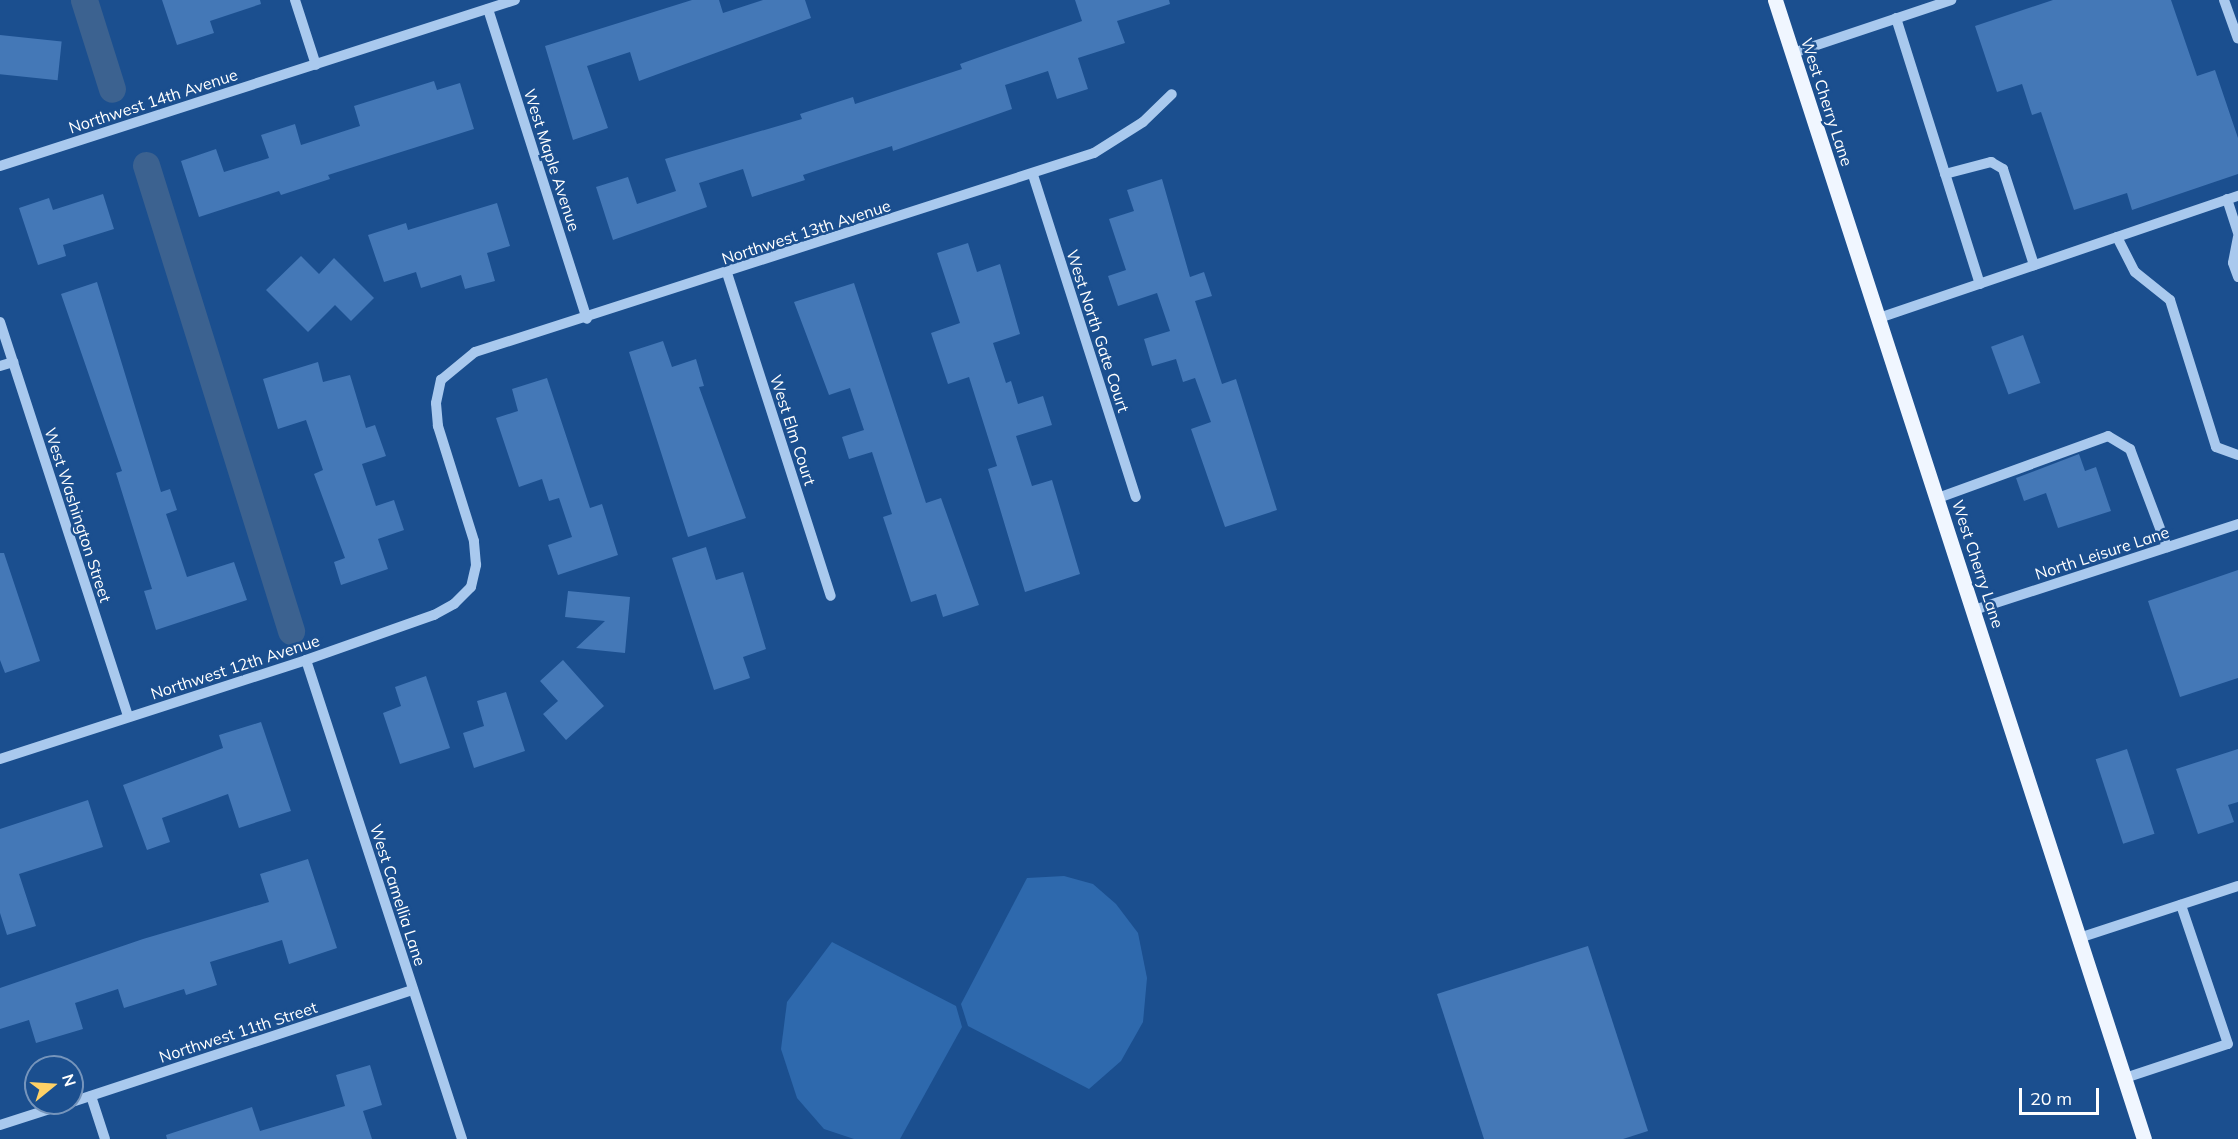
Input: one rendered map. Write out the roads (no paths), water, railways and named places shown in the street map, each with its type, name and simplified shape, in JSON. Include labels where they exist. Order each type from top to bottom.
[{"type":"main road","name":"West Cherry Lane","points":[[1775,0],[2144,1139]]},
{"type":"street","points":[[295,0],[316,65]]},
{"type":"street","name":"Northwest 14th Avenue","points":[[0,166],[516,0]]},
{"type":"street","points":[[1793,53],[1951,0]]},
{"type":"street","points":[[2224,0],[2238,39]]},
{"type":"street","name":"West Maple Avenue","points":[[488,9],[587,319]]},
{"type":"street","points":[[1896,18],[1980,284]]},
{"type":"street","name":"Northwest 13th Avenue","points":[[471,587],[476,565],[474,541],[438,426],[436,403],[441,380],[475,352],[587,319],[1033,175],[1094,153],[1143,122],[1172,94]]},
{"type":"street","points":[[1946,174],[1991,162],[2003,169],[2034,265]]},
{"type":"street","name":"West North Gate Court","points":[[1033,175],[1136,497]]},
{"type":"street","points":[[1879,318],[2233,197],[2238,235],[2233,262],[2238,277]]},
{"type":"street","points":[[2117,237],[2135,272],[2170,300],[2216,447],[2238,455]]},
{"type":"street","name":"West Elm Court","points":[[727,273],[831,596]]},
{"type":"street","name":"West Washington Street","points":[[0,322],[128,717]]},
{"type":"street","points":[[0,366],[13,362]]},
{"type":"street","points":[[1938,498],[2108,436],[2130,449],[2167,548]]},
{"type":"street","name":"North Leisure Lane","points":[[1974,610],[2238,524]]},
{"type":"street","name":"Northwest 12th Avenue","points":[[0,759],[306,660],[434,615],[454,604],[471,587]]},
{"type":"street","name":"West Camellia Lane","points":[[306,660],[462,1139]]},
{"type":"street","points":[[2079,938],[2238,886]]},
{"type":"street","points":[[2125,1078],[2228,1044],[2181,905]]},
{"type":"street","name":"Northwest 11th Street","points":[[84,1098],[413,990]]},
{"type":"street","points":[[91,1096],[105,1139]]},
{"type":"street","points":[[0,1125],[31,1115]]},
{"type":"waterway","points":[[84,0],[112,89]]},
{"type":"waterway","points":[[146,165],[291,631]]}]
